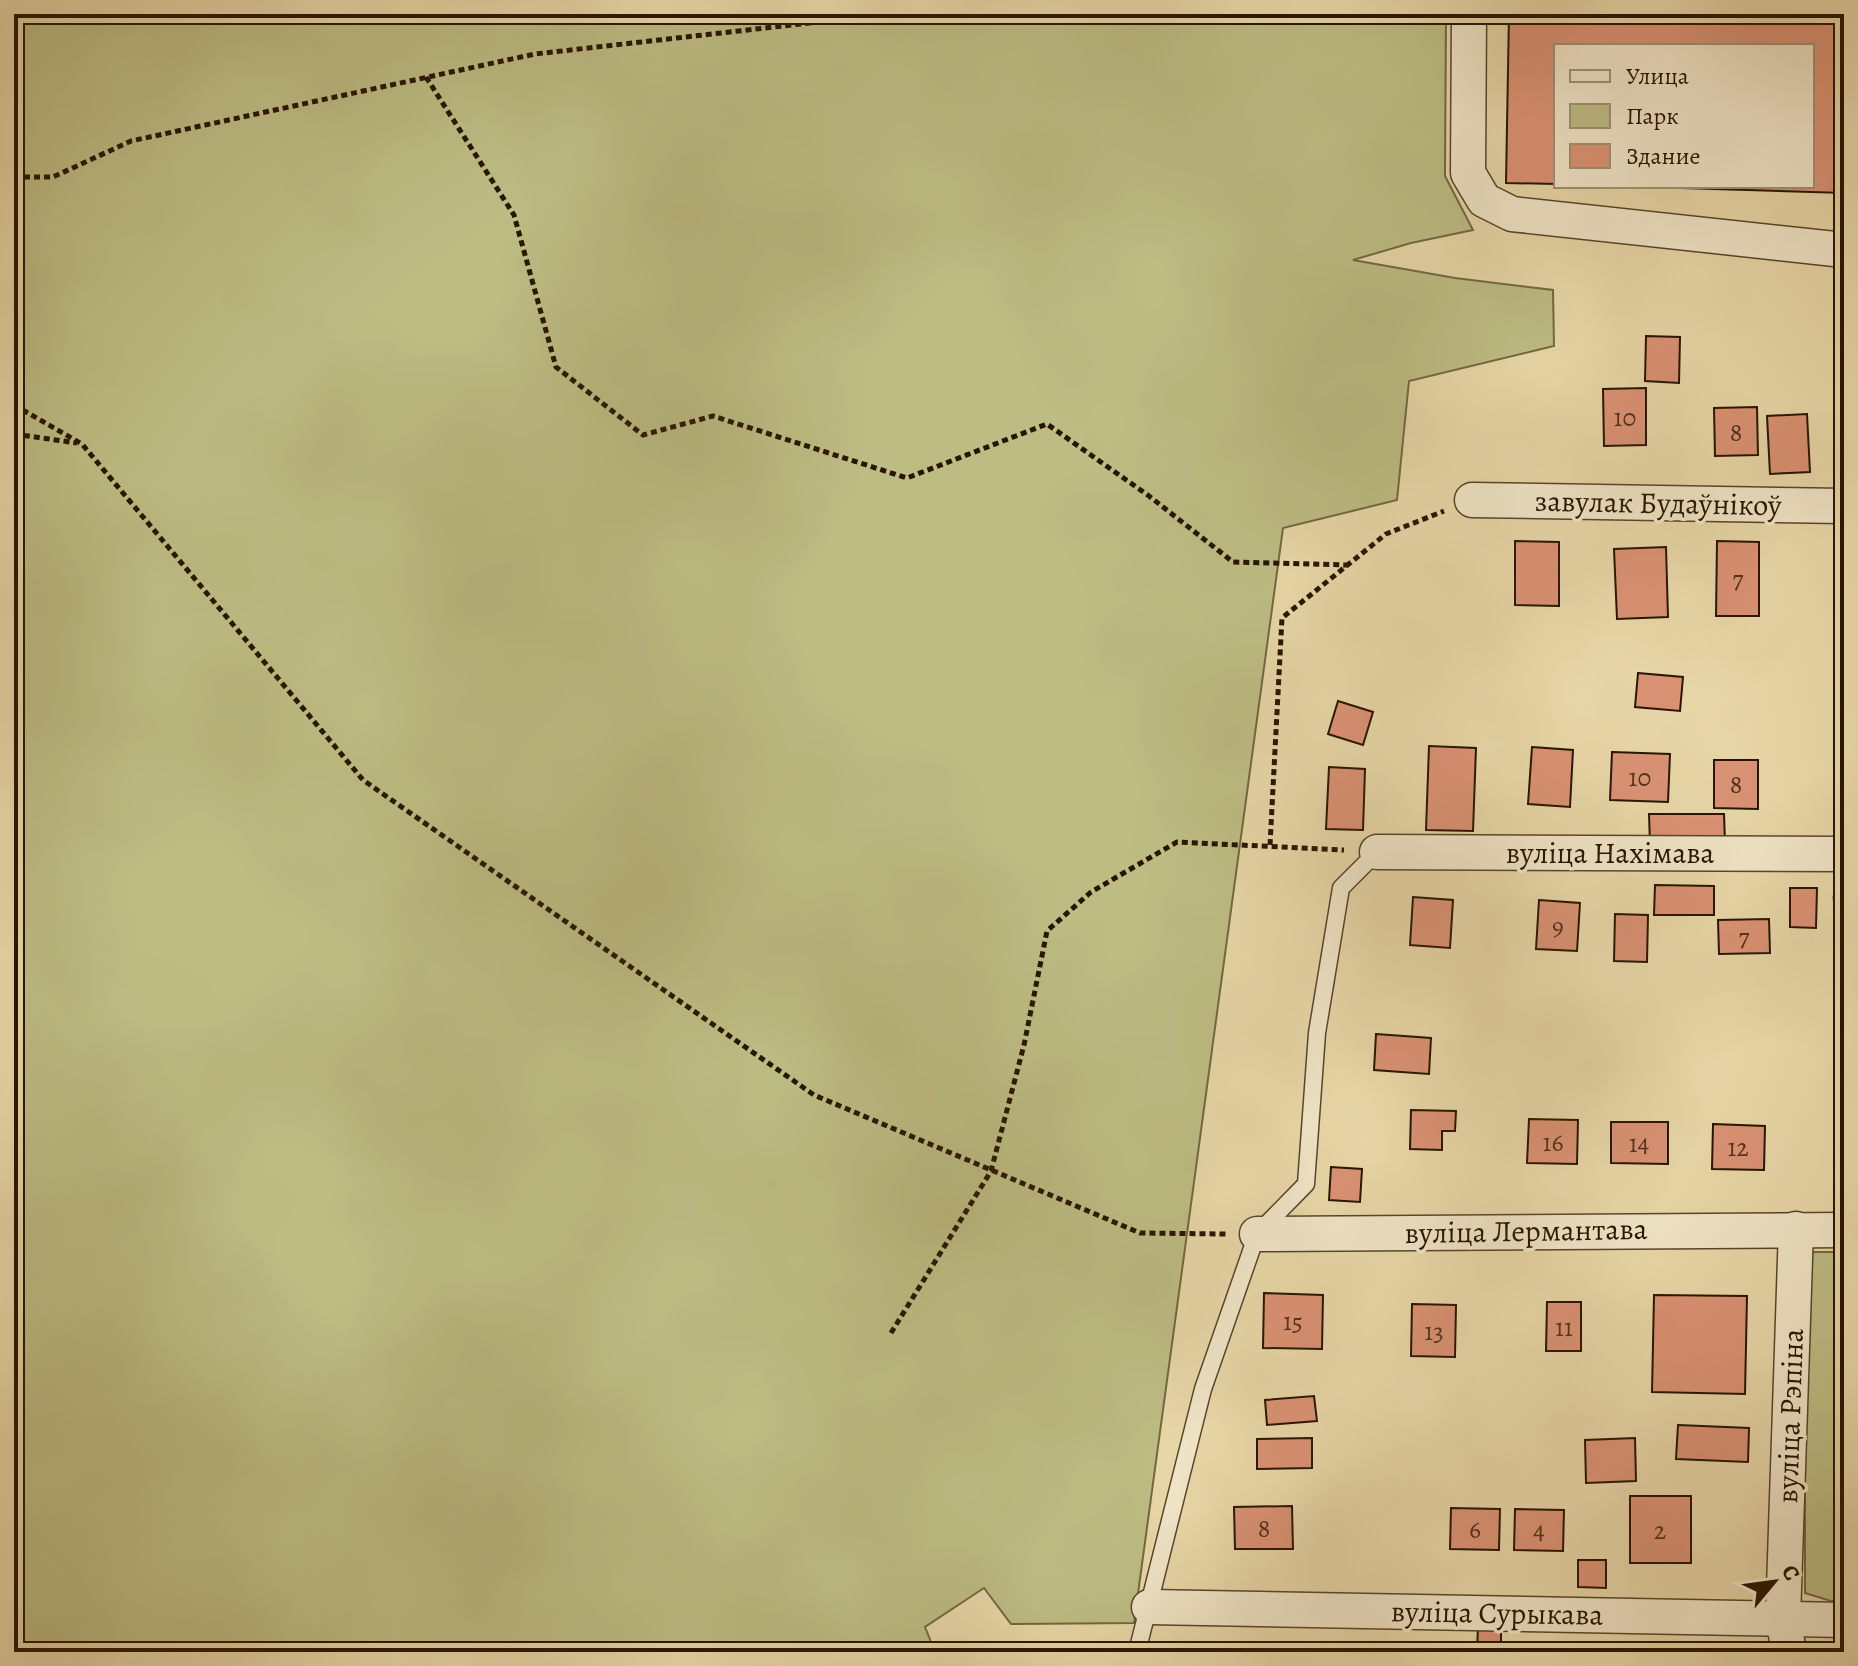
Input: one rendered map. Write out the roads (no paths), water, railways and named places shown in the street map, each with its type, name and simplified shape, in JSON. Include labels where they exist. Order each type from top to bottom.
[{"type":"street","points":[[1469,14],[1468,173],[1484,200],[1512,214],[1844,250]]},
{"type":"street","name":"завулак Будаўнікоў","points":[[1472,500],[1844,506]]},
{"type":"street","name":"вуліца Нахімава","points":[[1377,852],[1842,868]]},
{"type":"street","name":"вуліца Рэпіна","points":[[1789,1652],[1783,1618],[1796,1229]]},
{"type":"street","name":"вуліца Лермантава","points":[[1257,1234],[1844,1230]]},
{"type":"street","name":"вуліца Сурыкава","points":[[1149,1607],[1844,1620]]},
{"type":"lane","points":[[1137,1652],[1203,1389],[1257,1234],[1306,1184],[1317,1033],[1341,888],[1377,852]]}]
